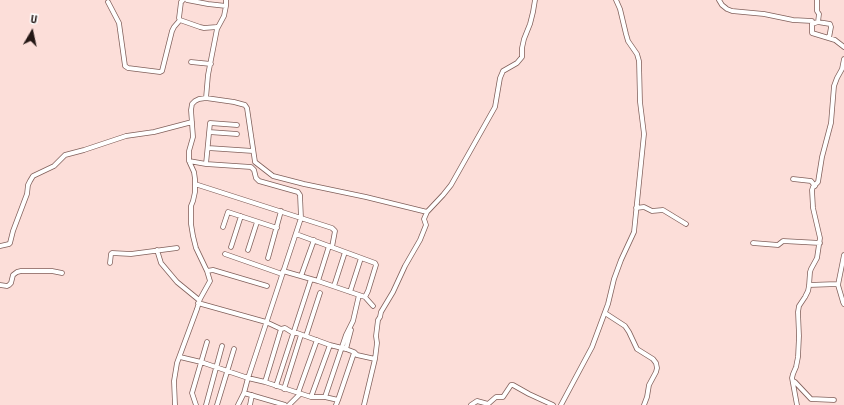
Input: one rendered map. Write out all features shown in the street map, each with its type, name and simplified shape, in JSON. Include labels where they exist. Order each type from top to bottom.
[{"type":"street","points":[[108,2],[119,23],[125,66],[128,68],[160,72],[162,71],[172,31],[180,20],[180,2],[182,0]]},
{"type":"street","points":[[187,0],[226,6]]},
{"type":"street","points":[[206,98],[210,64],[217,27],[224,16],[226,0]]},
{"type":"street","points":[[364,405],[375,359],[378,320],[381,312],[420,240],[426,225],[424,219],[428,212],[451,185],[495,107],[500,78],[503,71],[521,59],[524,39],[534,12],[535,0]]},
{"type":"street","points":[[561,405],[592,347],[605,313],[614,279],[634,232],[644,134],[640,102],[639,61],[637,54],[628,41],[620,9],[616,0]]},
{"type":"street","points":[[719,0],[722,5],[732,11],[764,14],[793,20],[812,21],[812,33],[835,40],[844,47]]},
{"type":"street","points":[[817,0],[817,11],[819,14],[818,22]]},
{"type":"street","points":[[180,20],[204,28],[217,27]]},
{"type":"street","points":[[812,24],[818,22],[829,24],[829,38]]},
{"type":"street","points":[[797,405],[793,374],[798,357],[798,312],[799,306],[808,291],[811,268],[817,258],[820,243],[820,235],[813,208],[812,189],[818,184],[819,181],[822,157],[831,123],[835,83],[842,69],[844,59]]},
{"type":"street","points":[[191,62],[210,64]]},
{"type":"street","points":[[175,405],[174,375],[199,301],[210,281],[208,271],[196,248],[193,236],[191,212],[195,184],[194,172],[189,161],[189,151],[193,137],[191,107],[195,101],[206,98],[245,105],[255,162],[271,175],[428,212]]},
{"type":"street","points":[[0,246],[10,244],[13,231],[27,194],[28,184],[33,176],[54,166],[65,155],[126,136],[167,129],[192,122]]},
{"type":"street","points":[[206,164],[210,123],[237,125]]},
{"type":"street","points":[[209,132],[237,134]]},
{"type":"street","points":[[208,148],[253,151]]},
{"type":"street","points":[[189,161],[206,164],[251,167],[259,181],[298,192],[300,195],[301,218],[282,272],[244,393],[238,405]]},
{"type":"street","points":[[793,179],[811,181],[815,186]]},
{"type":"street","points":[[195,184],[335,230],[318,281]]},
{"type":"street","points":[[636,208],[644,207],[652,211],[664,210],[686,224]]},
{"type":"street","points":[[268,258],[281,211]]},
{"type":"street","points":[[223,227],[228,212],[277,228]]},
{"type":"street","points":[[231,247],[241,216]]},
{"type":"street","points":[[248,250],[257,222]]},
{"type":"street","points":[[296,234],[375,263],[376,265],[365,298]]},
{"type":"street","points":[[301,276],[314,240]]},
{"type":"street","points":[[753,243],[778,245],[783,241],[820,243]]},
{"type":"street","points":[[110,263],[112,253],[131,254],[176,248]]},
{"type":"street","points":[[157,250],[160,262],[177,282],[199,301],[287,329],[293,333],[297,333],[330,345],[344,348],[357,355],[375,359]]},
{"type":"street","points":[[334,286],[345,252]]},
{"type":"street","points":[[225,254],[282,272],[334,286],[365,298],[373,306]]},
{"type":"street","points":[[844,255],[838,284],[844,304]]},
{"type":"street","points":[[350,292],[361,258]]},
{"type":"street","points":[[208,271],[213,270],[267,286]]},
{"type":"street","points":[[0,285],[9,285],[13,275],[21,271],[62,273]]},
{"type":"street","points":[[276,386],[310,279]]},
{"type":"street","points":[[809,285],[838,284]]},
{"type":"street","points":[[306,336],[320,293]]},
{"type":"street","points":[[325,397],[344,348],[346,334],[353,321],[359,295]]},
{"type":"street","points":[[605,313],[625,326],[637,349],[656,363],[656,372],[649,385],[644,405]]},
{"type":"street","points":[[265,382],[280,328]]},
{"type":"street","points":[[284,389],[300,335]]},
{"type":"street","points":[[289,405],[299,393],[317,340]]},
{"type":"street","points":[[196,405],[192,393],[207,342]]},
{"type":"street","points":[[311,397],[330,345]]},
{"type":"street","points":[[206,405],[222,346]]},
{"type":"street","points":[[217,405],[234,349]]},
{"type":"street","points":[[336,405],[354,353]]},
{"type":"street","points":[[180,356],[311,397],[325,397],[338,400]]},
{"type":"street","points":[[793,381],[811,399],[834,400]]},
{"type":"street","points":[[471,405],[477,402],[488,404],[496,397],[503,397],[511,385],[553,405]]},
{"type":"street","points":[[244,393],[285,405]]},
{"type":"street","points":[[250,405],[252,395]]},
{"type":"street","points":[[266,405],[268,399]]}]
